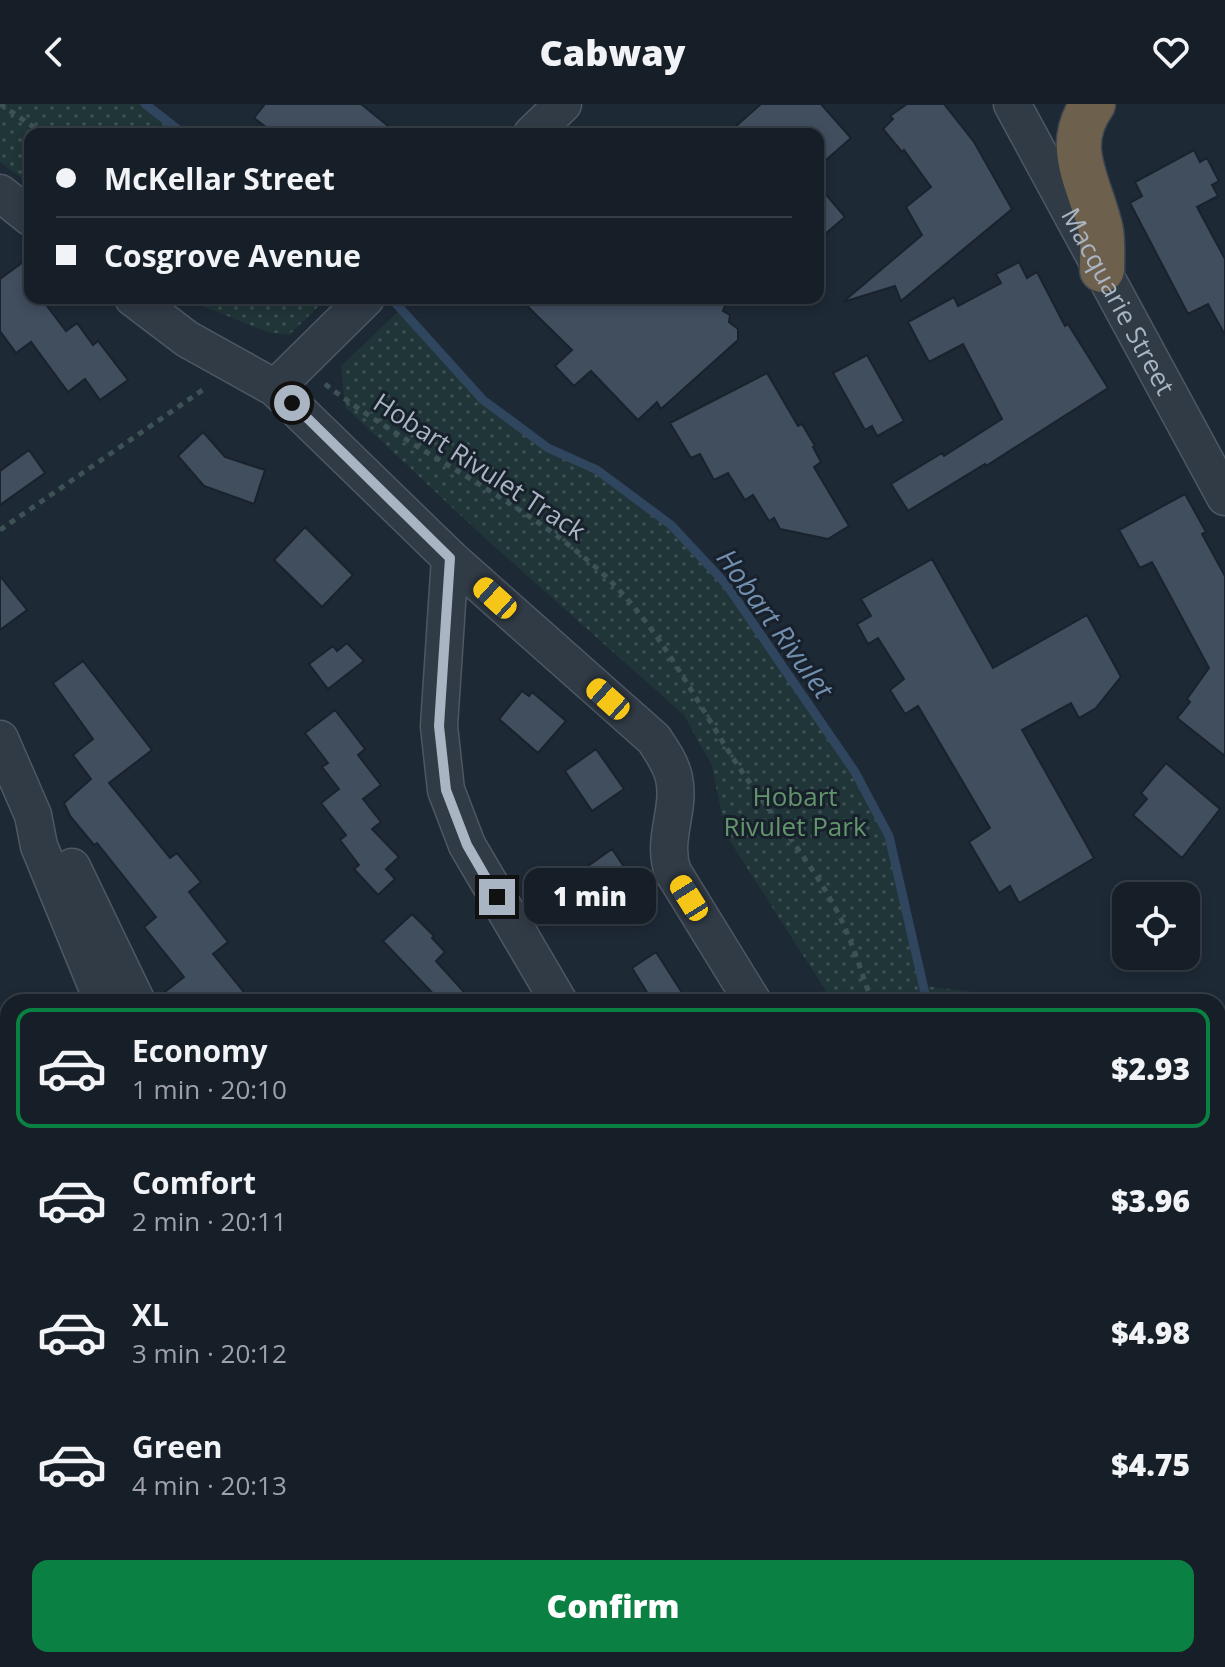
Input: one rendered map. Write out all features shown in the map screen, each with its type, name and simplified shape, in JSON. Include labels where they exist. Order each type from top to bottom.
[{"type":"highway","points":[[1093,104],[1078,133],[1079,163],[1102,233],[1102,270]]},
{"type":"street","points":[[538,128],[563,104]]},
{"type":"street","name":"Macquarie Street","points":[[1012,104],[1225,497]]},
{"type":"street","points":[[0,193],[24,212]]},
{"type":"street","points":[[141,304],[187,339],[275,388],[450,558],[654,739],[667,759],[675,780],[668,859],[748,994]]},
{"type":"street","points":[[275,388],[316,368],[362,304]]},
{"type":"street","points":[[450,558],[439,726],[446,790],[467,845],[554,994]]},
{"type":"street","points":[[0,739],[33,815],[39,846],[100,994]]},
{"type":"street","points":[[33,815],[58,837],[133,994]]},
{"type":"path","points":[[0,104],[35,128]]},
{"type":"path","points":[[0,530],[237,366]]},
{"type":"path","name":"Hobart Rivulet Track","points":[[316,368],[365,415],[557,538],[593,565],[641,615],[663,644],[734,759],[807,863],[840,917],[869,994]]},
{"type":"green space","points":[[0,104],[145,104],[176,128],[24,128],[24,180],[0,162]]},
{"type":"green space","points":[[198,304],[321,304],[289,335],[267,332]]},
{"type":"green space","name":"Hobart Rivulet Park","points":[[402,308],[483,400],[548,448],[597,470],[671,525],[726,584],[855,772],[889,835],[925,986],[988,994],[828,994],[726,835],[712,766],[684,715],[486,539],[345,407],[341,366]]},
{"type":"building","points":[[265,104],[361,104],[391,128],[267,128],[254,118]]},
{"type":"building","points":[[761,104],[821,104],[851,138],[824,162],[824,128],[734,128]]},
{"type":"building","points":[[907,104],[944,104],[974,142],[1012,209],[901,301],[895,286],[843,302],[922,235],[906,207],[931,187],[904,150],[902,152],[883,129],[893,119],[890,116]]},
{"type":"building","points":[[1194,150],[1200,162],[1207,158],[1219,181],[1212,185],[1218,196],[1197,207],[1225,259],[1225,335],[1208,304],[1188,314],[1130,203],[1142,196],[1135,182]]},
{"type":"building","points":[[824,192],[845,217],[824,235]]},
{"type":"building","points":[[24,261],[24,304],[46,304],[66,331],[77,323],[93,345],[98,341],[128,380],[100,400],[85,379],[68,392],[31,342],[16,353],[0,331],[0,279]]},
{"type":"building","points":[[1019,262],[1027,278],[1037,272],[1065,326],[1068,324],[1108,388],[986,466],[908,511],[891,484],[942,453],[944,456],[1002,419],[963,344],[929,362],[908,322],[954,297],[958,306],[1001,283],[996,274]]},
{"type":"building","points":[[525,304],[726,304],[723,311],[730,315],[729,322],[738,329],[738,340],[661,409],[657,402],[638,420],[591,371],[574,386],[555,366],[572,350]]},
{"type":"building","points":[[867,355],[904,421],[877,436],[872,426],[865,430],[833,373]]},
{"type":"building","points":[[767,373],[798,426],[802,424],[815,446],[821,462],[814,467],[849,526],[828,539],[780,529],[774,518],[769,521],[753,495],[745,500],[728,473],[714,480],[700,454],[691,458],[670,423]]},
{"type":"building","points":[[203,432],[225,457],[265,470],[254,504],[204,486],[178,456]]},
{"type":"building","points":[[29,450],[45,473],[0,505],[0,471]]},
{"type":"building","points":[[1185,494],[1225,576],[1225,756],[1177,718],[1209,668],[1152,562],[1140,568],[1119,530]]},
{"type":"building","points":[[305,527],[353,575],[322,607],[274,560]]},
{"type":"building","points":[[932,559],[993,668],[1087,615],[1121,677],[1096,708],[1079,718],[1071,703],[1022,730],[1094,858],[1019,903],[1010,886],[999,893],[969,842],[990,828],[918,706],[905,714],[890,690],[904,679],[878,638],[868,644],[857,624],[871,616],[861,599]]},
{"type":"building","points":[[0,576],[27,610],[0,630]]},
{"type":"building","points":[[347,643],[364,661],[328,689],[309,664],[333,646],[337,651]]},
{"type":"building","points":[[83,661],[152,750],[109,783],[170,858],[177,853],[201,882],[189,892],[228,942],[213,954],[246,994],[162,994],[184,977],[144,927],[156,917],[97,843],[94,845],[70,816],[64,803],[91,779],[73,755],[93,739],[53,683]]},
{"type":"building","points":[[522,691],[529,696],[532,692],[566,721],[538,753],[499,719]]},
{"type":"building","points":[[335,710],[365,749],[358,755],[381,785],[363,799],[381,822],[372,829],[399,857],[386,869],[395,879],[378,895],[354,869],[359,865],[340,840],[346,835],[321,803],[339,789],[322,767],[328,763],[305,733]]},
{"type":"building","points":[[596,749],[624,789],[592,811],[565,771]]},
{"type":"building","points":[[1166,763],[1220,809],[1182,858],[1133,815],[1147,799],[1141,793]]},
{"type":"building","points":[[612,849],[641,892],[616,907],[588,866]]},
{"type":"building","points":[[412,914],[445,952],[436,961],[466,994],[433,994],[383,941]]},
{"type":"building","points":[[656,952],[683,994],[648,994],[632,968]]},
{"type":"waterway","name":"Hobart Rivulet","points":[[145,104],[176,128]]},
{"type":"waterway","name":"Hobart Rivulet","points":[[396,304],[483,400],[548,448],[597,470],[671,525],[726,584],[855,772],[889,836],[925,994]]},
{"type":"route","points":[[292,403],[450,558],[439,726],[446,790],[467,845],[497,897]]}]
